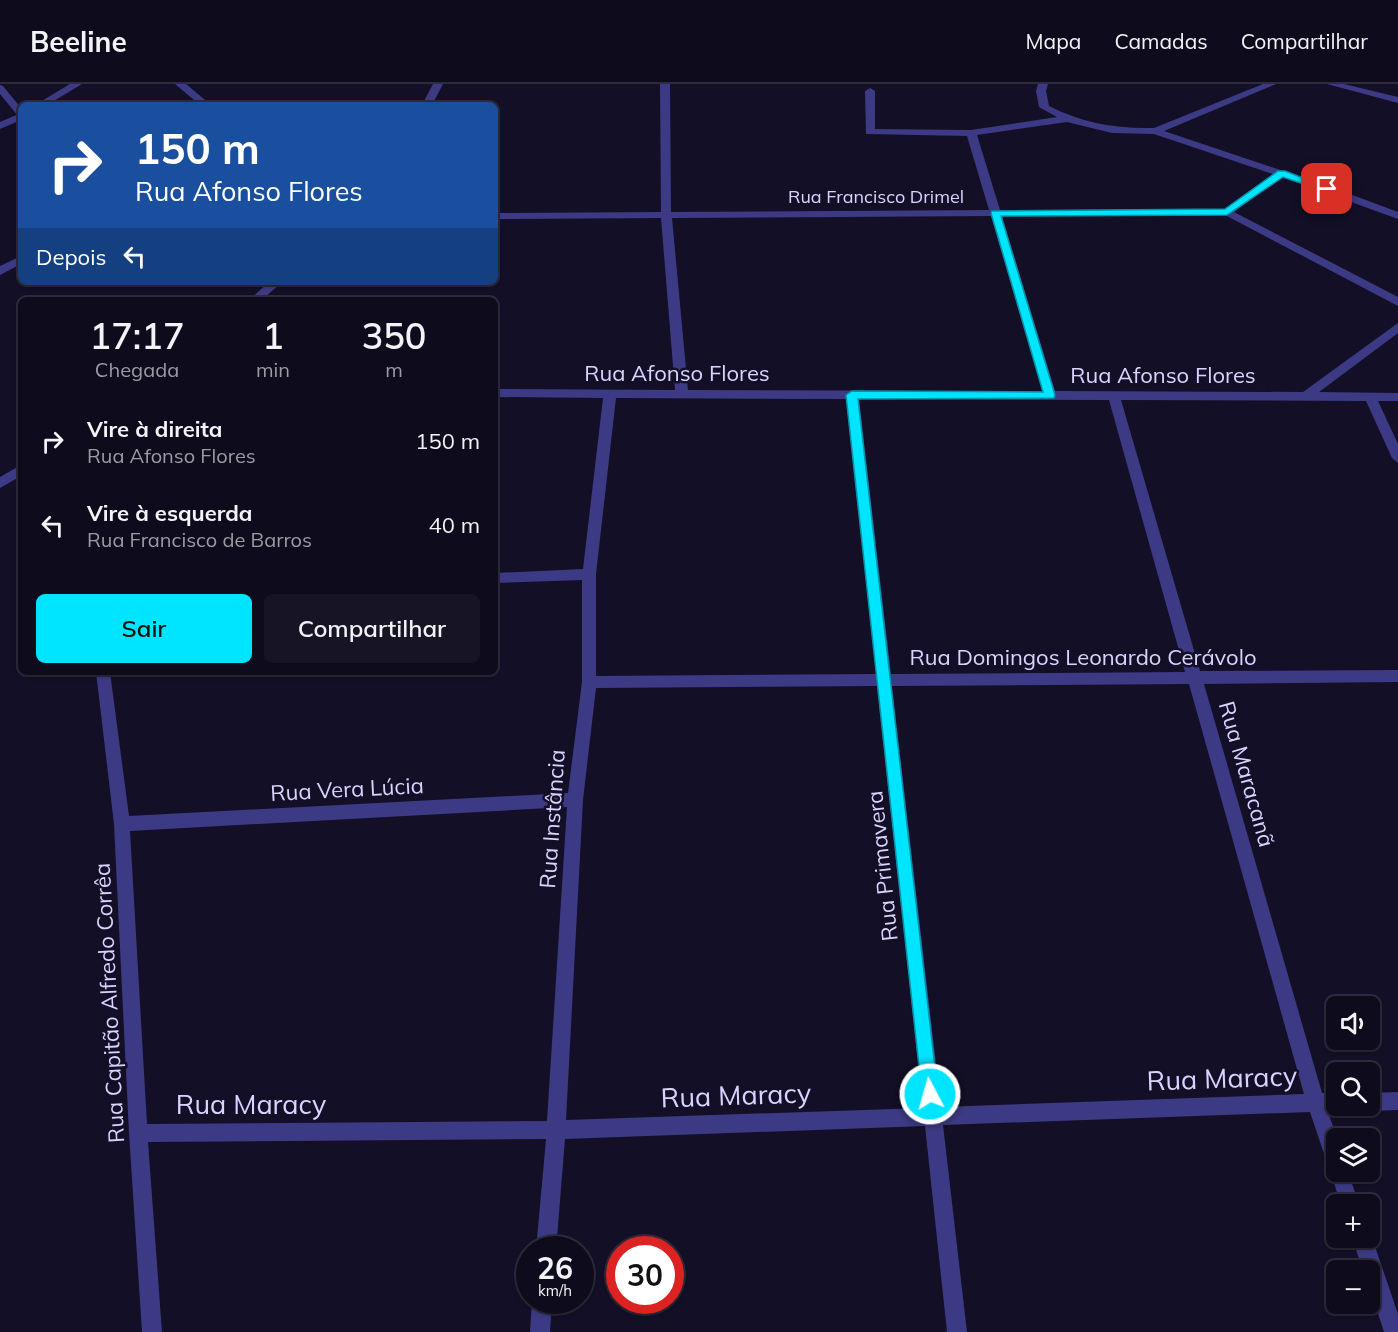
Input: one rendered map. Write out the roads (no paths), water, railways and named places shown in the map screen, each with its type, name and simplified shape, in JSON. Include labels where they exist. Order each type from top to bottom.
[{"type":"street","points":[[45,102],[77,84]]},
{"type":"street","points":[[180,84],[202,102]]},
{"type":"street","points":[[429,102],[438,84]]},
{"type":"street","points":[[665,84],[666,215],[682,394]]},
{"type":"street","points":[[1043,84],[1041,91],[1044,107],[1065,119],[1128,132],[1155,131],[1268,84]]},
{"type":"street","points":[[1332,84],[1398,100]]},
{"type":"street","points":[[0,88],[18,111]]},
{"type":"street","points":[[870,91],[870,132],[971,133],[1065,119]]},
{"type":"street","points":[[0,126],[18,117]]},
{"type":"street","points":[[1155,131],[1281,173],[1398,216]]},
{"type":"street","points":[[971,133],[1050,395]]},
{"type":"street","points":[[1281,173],[1227,212],[1398,302]]},
{"type":"street","name":"Rua Francisco Drimel","points":[[498,216],[1227,212]]},
{"type":"street","points":[[0,271],[18,261]]},
{"type":"street","points":[[258,297],[272,285]]},
{"type":"street","points":[[1306,396],[1398,327]]},
{"type":"street","name":"Rua Afonso Flores","points":[[498,393],[1398,396]]},
{"type":"street","name":"Rua Instância","points":[[547,1236],[556,1130],[575,800],[589,682],[589,574],[610,394]]},
{"type":"street","name":"Rua Primavera","points":[[852,395],[957,1332]]},
{"type":"street","name":"Rua Maracanã","points":[[1114,396],[1326,1134]]},
{"type":"street","points":[[1370,397],[1398,458]]},
{"type":"street","points":[[0,483],[18,472]]},
{"type":"street","points":[[498,578],[589,574]]},
{"type":"street","name":"Rua Capitão Alfredo Corrêa","points":[[103,675],[122,824],[138,1133],[152,1332]]},
{"type":"street","name":"Rua Domingos Leonardo Cerávolo","points":[[589,682],[1398,676]]},
{"type":"street","name":"Rua Vera Lúcia","points":[[122,824],[575,800]]},
{"type":"street","points":[[1380,1101],[1398,1101]]},
{"type":"street","name":"Rua Maracy","points":[[138,1133],[556,1130],[1326,1102]]},
{"type":"street","points":[[1365,1248],[1394,1332]]},
{"type":"street","points":[[540,1332],[541,1314]]}]
